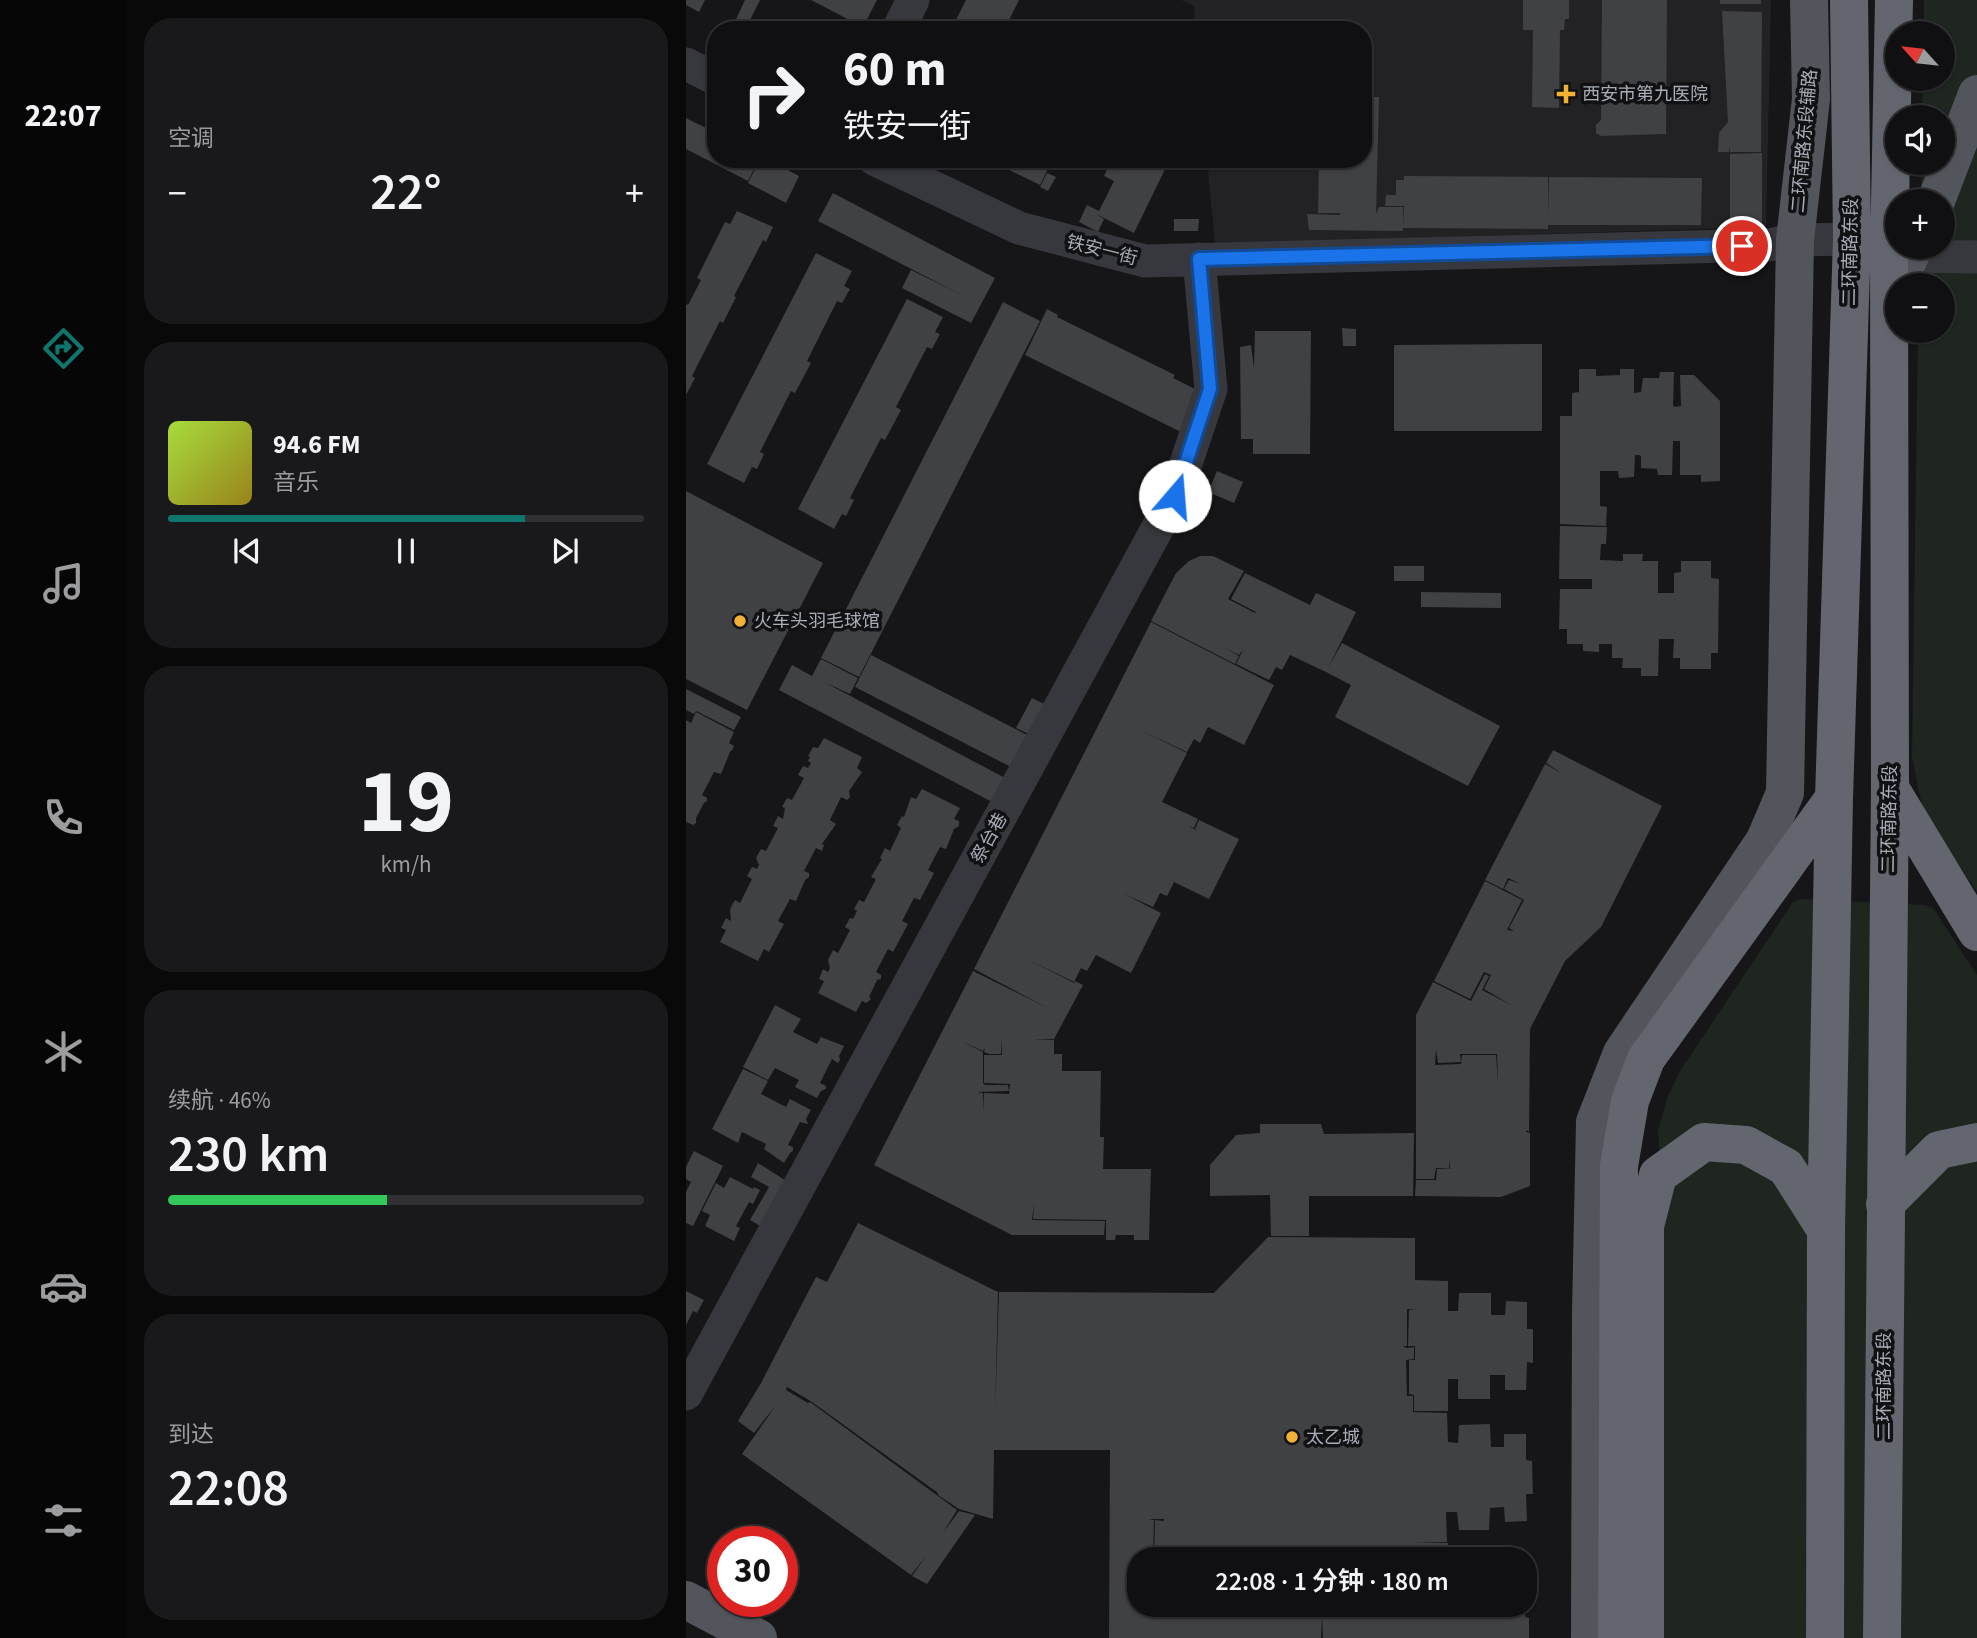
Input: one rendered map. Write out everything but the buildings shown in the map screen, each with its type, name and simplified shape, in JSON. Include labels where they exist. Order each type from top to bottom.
[{"type":"highway","name":"二环南路东段","points":[[1825,1638],[1826,1230],[1834,798],[1852,239],[1849,0]]},
{"type":"highway","name":"二环南路东段","points":[[1894,0],[1902,189]]},
{"type":"highway","name":"二环南路东段","points":[[1882,1638],[1890,788],[1889,300],[1903,259]]},
{"type":"highway","points":[[1890,788],[1977,932]]},
{"type":"highway","points":[[1617,1638],[1619,1166],[1630,1101],[1646,1059],[1834,798]]},
{"type":"highway","points":[[1645,1638],[1645,1226],[1658,1175],[1704,1142],[1746,1146],[1786,1167],[1826,1230]]},
{"type":"highway","points":[[1885,1204],[1938,1150],[1977,1142]]},
{"type":"main road","name":"二环南路东段辅路","points":[[1590,1638],[1591,1312],[1595,1122],[1622,1053],[1765,840],[1784,793],[1795,240],[1811,99],[1809,0]]},
{"type":"main road","points":[[1941,189],[1977,94]]},
{"type":"main road","points":[[686,1600],[758,1638]]},
{"type":"street","points":[[902,21],[913,0]]},
{"type":"street","points":[[686,64],[707,74]]},
{"type":"street","name":"铁安一街","points":[[893,168],[1019,228],[1145,261],[1769,245],[1795,240],[1852,239]]},
{"type":"street","points":[[1955,256],[1977,257]]},
{"type":"street","name":"祭台巷","points":[[686,1394],[1175,496],[1210,389],[1199,259]]},
{"type":"shaded area","name":"西安市第九医院","points":[[1181,0],[1771,0],[1766,227],[1215,244],[1208,168],[1372,168],[1372,21],[1195,21],[1194,6]]},
{"type":"shaded area","points":[[1924,0],[1977,0],[1977,892],[1923,811],[1912,757],[1918,343],[1955,343],[1955,273],[1919,273],[1920,259],[1955,259],[1955,189],[1921,189],[1921,175],[1955,175],[1955,105],[1922,105],[1923,91],[1955,91],[1955,21],[1924,21]]},
{"type":"shaded area","points":[[1800,899],[1924,905],[1933,908],[1977,975],[1977,1638],[1662,1638],[1663,1218],[1658,1130],[1668,1096],[1680,1071],[1793,902]]},
{"type":"place","name":"西安市第九医院","points":[[1566,94]]},
{"type":"place","name":"火车头羽毛球馆","points":[[740,621]]},
{"type":"place","name":"太乙城","points":[[1292,1437]]},
{"type":"route","points":[[1175,496],[1210,389],[1199,259],[1742,246]]}]
